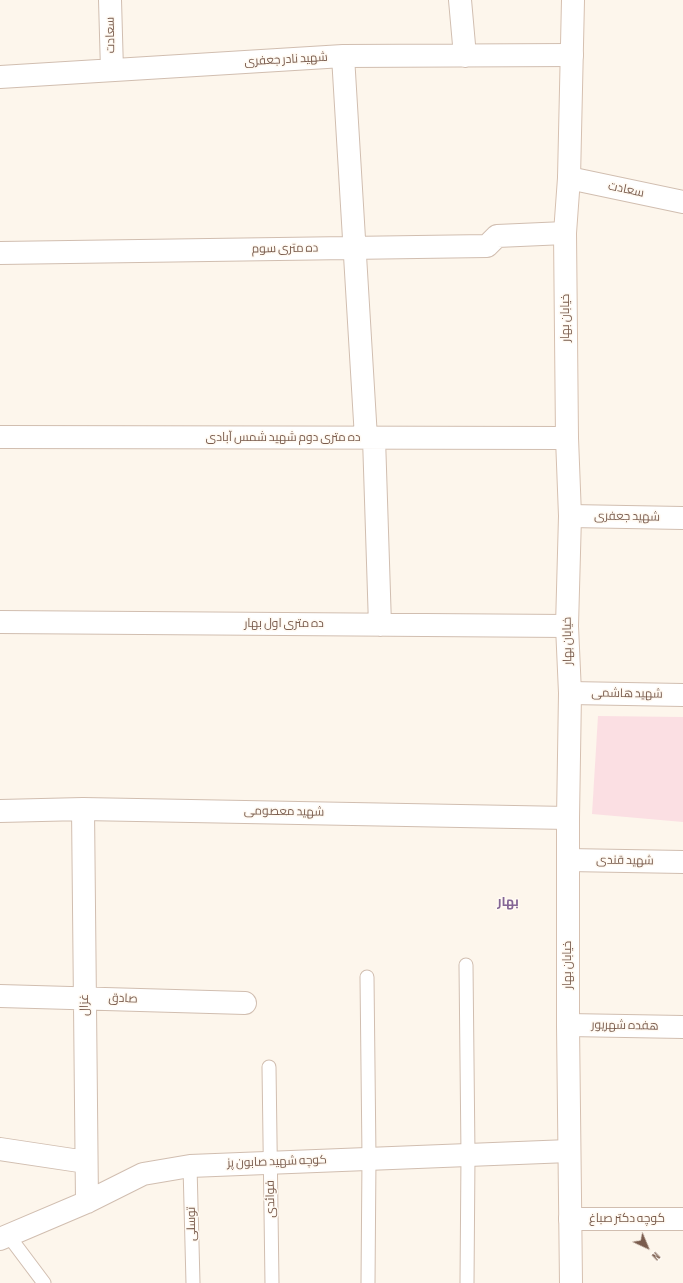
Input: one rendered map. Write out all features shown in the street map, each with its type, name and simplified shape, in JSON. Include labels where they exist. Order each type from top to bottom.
[{"type":"street","name":"سعادت","points":[[110,0],[112,70]]},
{"type":"street","points":[[460,0],[464,56]]},
{"type":"street","name":"خیابان بهار","points":[[571,1283],[568,1024],[568,818],[570,694],[567,626],[570,516],[567,438],[565,233],[569,178],[573,0]]},
{"type":"street","name":"شهید نادر جعفری","points":[[0,77],[344,56],[572,55]]},
{"type":"street","points":[[344,56],[354,248],[370,438],[380,625]]},
{"type":"street","name":"سعادت","points":[[569,178],[683,202]]},
{"type":"street","name":"ده متری سوم","points":[[0,254],[487,246],[497,236],[565,233]]},
{"type":"street","name":"ده متری دوم شهید شمس آبادی","points":[[0,437],[567,438]]},
{"type":"street","name":"شهید جعفری","points":[[570,516],[683,518]]},
{"type":"street","name":"ده متری اول بهار","points":[[0,622],[567,626]]},
{"type":"street","name":"شهید هاشمی","points":[[570,694],[683,695]]},
{"type":"street","name":"شهید معصومی","points":[[0,811],[83,809],[568,818]]},
{"type":"street","name":"غزال","points":[[83,809],[87,1202]]},
{"type":"street","name":"شهید قندی","points":[[568,860],[683,862]]},
{"type":"street","name":"صادق","points":[[0,996],[245,1003]]},
{"type":"street","name":"هفده شهریور","points":[[568,1024],[683,1026]]},
{"type":"street","points":[[0,1149],[86,1162]]},
{"type":"street","name":"کوچه شهید صابون پز","points":[[4,1237],[87,1202],[143,1174],[190,1166],[569,1151]]},
{"type":"street","name":"کوچه دکتر صباغ","points":[[570,1219],[683,1219]]},
{"type":"lane","points":[[466,966],[468,1154],[467,1283]]},
{"type":"lane","points":[[367,977],[369,1158],[368,1283]]},
{"type":"lane","name":"فوائدی","points":[[269,1067],[272,1283]]},
{"type":"lane","name":"توسلی","points":[[190,1166],[193,1283]]},
{"type":"lane","points":[[4,1237],[44,1283]]},
{"type":"shaded area","points":[[598,716],[683,717],[683,822],[592,814]]},
{"type":"district","name":"بهار","points":[[508,903]]}]
